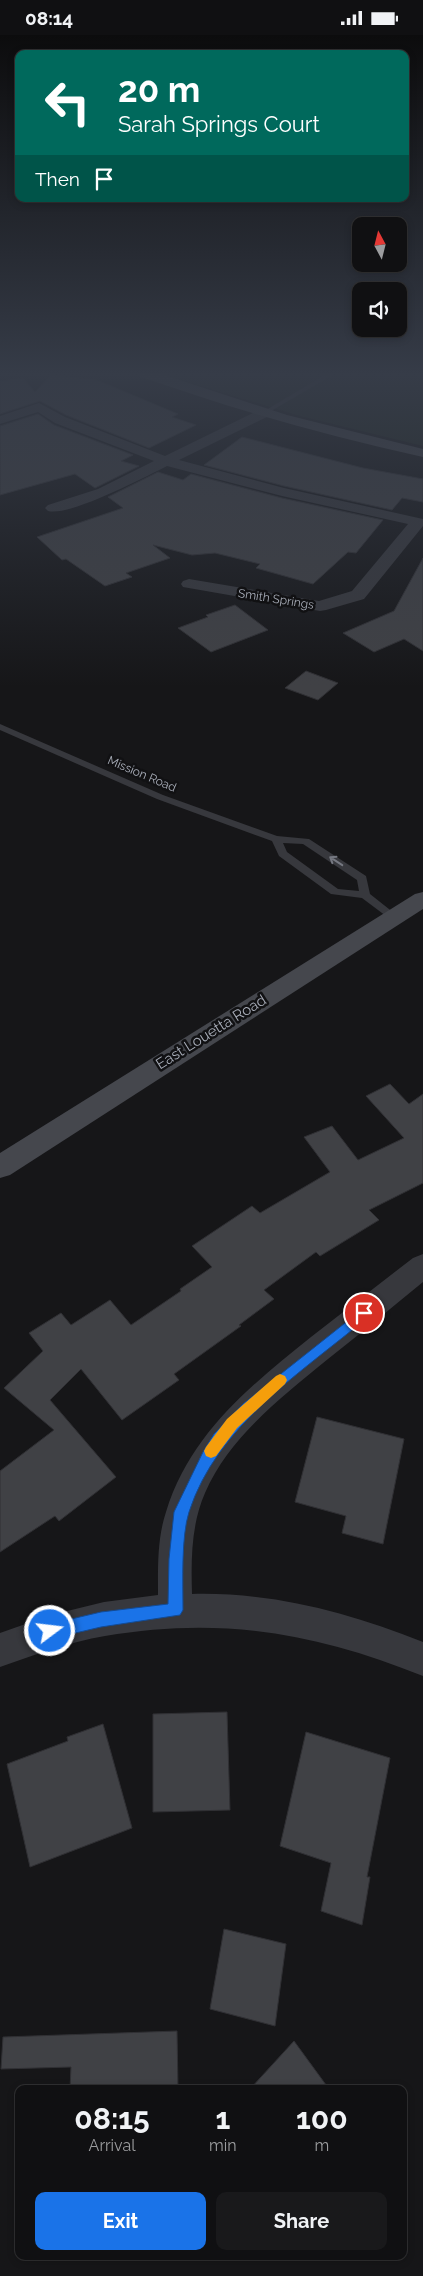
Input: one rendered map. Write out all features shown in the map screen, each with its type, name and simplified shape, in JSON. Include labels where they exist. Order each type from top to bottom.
[{"type":"main road","name":"East Louetta Road","points":[[0,1167],[423,899]]},
{"type":"street","points":[[52,508],[104,492],[135,478]]},
{"type":"street","name":"Smith Springs","points":[[189,584],[320,606],[358,595],[418,522],[282,493],[225,478]]},
{"type":"street","points":[[175,1610],[176,1559],[182,1512],[199,1473],[219,1439],[259,1398],[423,1266]]},
{"type":"street","points":[[0,1650],[63,1627],[101,1619],[175,1610],[233,1611],[281,1616],[375,1639],[423,1659]]},
{"type":"lane","name":"Mission Road","points":[[0,727],[160,797],[276,839],[305,841],[362,878],[365,895],[394,917]]},
{"type":"lane","points":[[276,839],[282,854],[336,892],[365,895]]},
{"type":"building","points":[[0,478],[62,478],[0,495]]},
{"type":"building","points":[[80,478],[116,478],[95,488]]},
{"type":"building","points":[[147,478],[175,478],[183,480],[186,478],[205,478],[282,498],[383,520],[356,553],[348,552],[313,584],[256,568],[260,564],[215,553],[192,555],[153,545],[170,558],[126,573],[132,577],[105,586],[66,559],[62,560],[37,537],[123,508],[108,497]]},
{"type":"building","points":[[252,478],[415,478],[423,479],[423,502],[402,498],[392,510]]},
{"type":"building","points":[[423,558],[423,651],[404,639],[374,652],[343,633],[394,611]]},
{"type":"building","points":[[235,605],[268,630],[211,652],[178,628],[208,617],[206,615]]},
{"type":"building","points":[[306,671],[338,683],[318,700],[285,688]]},
{"type":"building","points":[[390,1084],[409,1104],[423,1094],[423,1183],[369,1210],[379,1220],[320,1256],[316,1252],[264,1290],[274,1299],[239,1325],[241,1326],[174,1374],[179,1380],[122,1420],[81,1369],[50,1400],[116,1477],[59,1521],[55,1516],[0,1552],[0,1471],[54,1430],[4,1388],[43,1351],[29,1333],[61,1313],[71,1325],[110,1300],[131,1325],[181,1291],[180,1289],[212,1267],[192,1246],[252,1206],[260,1213],[330,1172],[304,1137],[332,1126],[358,1160],[404,1138],[366,1096]]},
{"type":"building","points":[[317,1417],[404,1439],[383,1544],[342,1533],[346,1516],[295,1502]]},
{"type":"building","points":[[227,1712],[230,1810],[153,1812],[153,1714]]},
{"type":"building","points":[[103,1724],[132,1828],[30,1867],[7,1764],[68,1741],[67,1737]]},
{"type":"building","points":[[306,1732],[390,1758],[367,1877],[370,1877],[362,1925],[321,1911],[331,1863],[280,1846]]},
{"type":"building","points":[[224,1929],[286,1944],[275,2026],[210,2009]]},
{"type":"building","points":[[177,2031],[178,2085],[70,2085],[71,2067],[1,2069],[3,2037]]},
{"type":"building","points":[[294,2041],[326,2085],[254,2085]]},
{"type":"slow traffic","points":[[211,1451],[232,1423],[280,1380]]},
{"type":"route","points":[[50,1631],[101,1619],[175,1610],[176,1559],[182,1512],[199,1473],[219,1439],[247,1408],[364,1313]]}]
